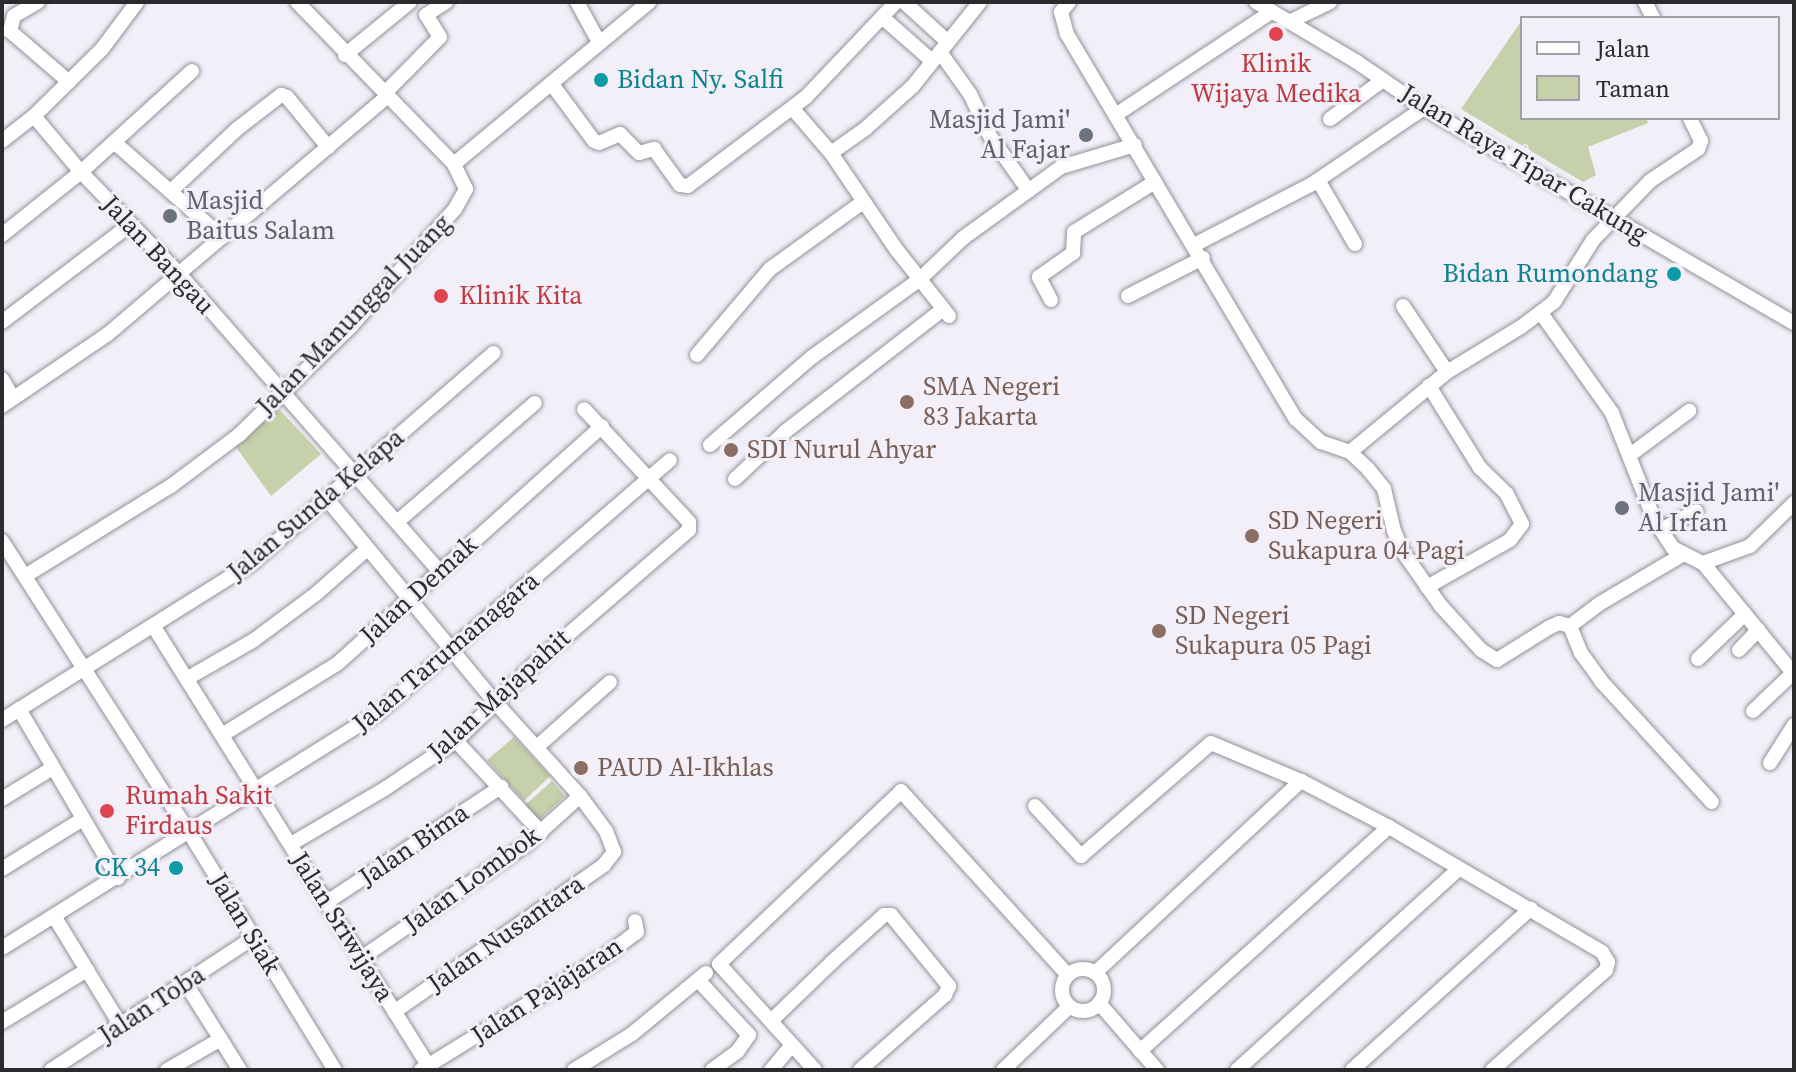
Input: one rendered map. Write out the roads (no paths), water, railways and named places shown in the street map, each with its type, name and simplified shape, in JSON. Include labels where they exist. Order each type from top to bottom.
[{"type":"street","points":[[38,2],[14,16],[10,31],[69,82]]},
{"type":"street","points":[[2,141],[69,82],[137,2]]},
{"type":"street","points":[[297,2],[345,55],[454,164],[649,2]]},
{"type":"street","points":[[345,55],[410,2]]},
{"type":"street","points":[[2,379],[8,402],[80,356],[180,275],[386,95],[440,37],[426,15],[446,2]]},
{"type":"street","points":[[577,2],[599,42]]},
{"type":"street","points":[[551,83],[594,141],[599,143],[620,134],[639,153],[654,149],[684,187],[793,109],[896,2]]},
{"type":"street","points":[[904,2],[970,94],[990,136],[1029,191]]},
{"type":"street","points":[[831,153],[904,94],[980,2]]},
{"type":"street","points":[[1069,2],[1061,12],[1063,26],[1296,419],[1321,442],[1350,452],[1384,489],[1398,542],[1427,587],[1493,660],[1559,623],[1570,626]]},
{"type":"street","name":"Jalan Raya Tipar Cakung","points":[[1256,2],[1424,108],[1794,323]]},
{"type":"street","points":[[1289,22],[1330,2]]},
{"type":"street","points":[[1117,114],[1271,12]]},
{"type":"street","points":[[882,17],[940,52]]},
{"type":"street","points":[[2,235],[81,172],[192,71]]},
{"type":"street","points":[[1330,119],[1383,80]]},
{"type":"street","points":[[172,190],[237,129],[281,95],[287,97],[328,147]]},
{"type":"street","points":[[1194,245],[1318,180],[1365,144],[1424,108]]},
{"type":"street","points":[[735,479],[786,431],[946,312],[863,202],[831,153],[793,109]]},
{"type":"street","name":"Jalan Bangau","points":[[34,116],[81,172],[180,275],[440,572]]},
{"type":"street","points":[[1350,452],[1447,372],[1554,302],[1583,251],[1615,217],[1652,179],[1698,149],[1701,141],[1691,120]]},
{"type":"street","points":[[114,142],[222,237]]},
{"type":"street","points":[[710,445],[812,357],[920,279],[963,238],[1029,191],[1072,161],[1135,145]]},
{"type":"street","name":"Jalan Manunggal Juang","points":[[25,576],[171,486],[239,435],[283,394],[351,326],[455,209],[466,189],[454,164]]},
{"type":"street","points":[[1318,180],[1355,244]]},
{"type":"street","points":[[1051,300],[1039,277],[1073,253],[1074,232],[1155,182]]},
{"type":"street","points":[[697,355],[770,269],[863,202]]},
{"type":"street","points":[[2,322],[130,225]]},
{"type":"street","points":[[1128,296],[1203,258]]},
{"type":"street","points":[[1403,306],[1447,372]]},
{"type":"street","points":[[1541,313],[1612,413],[1630,455],[1637,481],[1661,530],[1682,555],[1703,563],[1794,674],[1753,711]]},
{"type":"street","name":"Jalan Sunda Kelapa","points":[[2,720],[252,563],[494,353]]},
{"type":"street","points":[[1427,587],[1510,540],[1522,524],[1507,494],[1480,468],[1429,386]]},
{"type":"street","points":[[397,522],[535,403]]},
{"type":"street","points":[[584,409],[650,478]]},
{"type":"street","points":[[1630,455],[1689,411]]},
{"type":"street","name":"Jalan Demak","points":[[222,735],[337,664],[602,426]]},
{"type":"street","name":"Jalan Tarumanagara","points":[[2,948],[378,713],[670,460]]},
{"type":"street","name":"Jalan Majapahit","points":[[291,844],[386,788],[456,741],[533,665],[685,534],[690,525],[650,478]]},
{"type":"street","points":[[327,499],[495,702],[580,796]]},
{"type":"street","points":[[1703,563],[1750,546],[1794,503]]},
{"type":"street","points":[[1661,530],[1696,511]]},
{"type":"street","name":"Jalan Siak","points":[[2,541],[189,832],[335,1070]]},
{"type":"street","points":[[188,678],[264,632],[317,593],[367,549]]},
{"type":"street","points":[[1570,626],[1599,604],[1682,555]]},
{"type":"street","points":[[1698,659],[1745,614]]},
{"type":"street","points":[[1570,626],[1581,653],[1601,681],[1712,802]]},
{"type":"street","name":"Jalan Sriwijaya","points":[[154,627],[427,1068]]},
{"type":"street","points":[[1739,650],[1758,630]]},
{"type":"street","points":[[538,746],[610,682]]},
{"type":"street","points":[[19,709],[51,769],[118,878]]},
{"type":"street","points":[[1770,763],[1794,725]]},
{"type":"street","points":[[456,741],[541,832]]},
{"type":"street","points":[[1035,806],[1081,856],[1211,743],[1301,781],[1389,827],[1602,952],[1608,962],[1606,970],[1492,1070]]},
{"type":"street","points":[[2,799],[51,769]]},
{"type":"street","points":[[1095,973],[1301,781]]},
{"type":"street","name":"Jalan Bima","points":[[327,902],[501,787]]},
{"type":"street","points":[[815,1070],[719,964],[901,791],[1068,975]]},
{"type":"street","name":"Jalan Lombok","points":[[360,959],[541,832],[580,796]]},
{"type":"street","name":"Jalan Nusantara","points":[[394,1012],[604,865],[614,852],[606,831],[580,796]]},
{"type":"street","points":[[2,869],[83,819]]},
{"type":"street","points":[[1099,1003],[1146,1063],[1389,827]]},
{"type":"street","points":[[1237,1070],[1459,869]]},
{"type":"street","points":[[1352,1070],[1531,908]]},
{"type":"street","points":[[771,1021],[884,915],[891,915],[949,986],[945,995],[860,1070]]},
{"type":"street","points":[[54,916],[120,1024]]},
{"type":"street","name":"Jalan Pajajaran","points":[[427,1068],[543,997],[631,937],[637,932],[635,921]]},
{"type":"street","name":"Jalan Toba","points":[[51,1070],[253,938]]},
{"type":"street","points":[[2,1022],[87,970]]},
{"type":"street","points":[[1077,970],[1095,973],[1102,982],[1104,993],[1099,1003],[1085,1011],[1069,1007],[1062,997],[1062,985],[1068,975],[1077,970]]},
{"type":"street","points":[[574,1070],[632,1034],[702,976],[749,1035],[747,1044],[712,1070]]},
{"type":"street","points":[[186,984],[240,1070]]},
{"type":"street","points":[[1003,1070],[1069,1007]]},
{"type":"street","points":[[167,1070],[221,1039]]},
{"type":"street","points":[[771,1070],[791,1046]]},
{"type":"place","name":"Klinik Wijaya Medika","points":[[1276,34]]},
{"type":"place","name":"Bidan Ny. Salfi","points":[[601,80]]},
{"type":"place","name":"Masjid Jami' Al Fajar","points":[[1086,135]]},
{"type":"place","name":"Masjid Baitus Salam","points":[[170,216]]},
{"type":"place","name":"Bidan Rumondang","points":[[1674,274]]},
{"type":"place","name":"Klinik Kita","points":[[441,296]]},
{"type":"place","name":"SMA Negeri 83 Jakarta","points":[[907,402]]},
{"type":"place","name":"SDI Nurul Ahyar","points":[[731,450]]},
{"type":"place","name":"Masjid Jami' Al Irfan","points":[[1622,508]]},
{"type":"place","name":"SD Negeri Sukapura 04 Pagi","points":[[1252,536]]},
{"type":"place","name":"SD Negeri Sukapura 05 Pagi","points":[[1159,631]]},
{"type":"place","name":"PAUD Al-Ikhlas","points":[[581,768]]},
{"type":"place","name":"Rumah Sakit Firdaus","points":[[107,811]]},
{"type":"place","name":"CK 34","points":[[176,868]]}]
